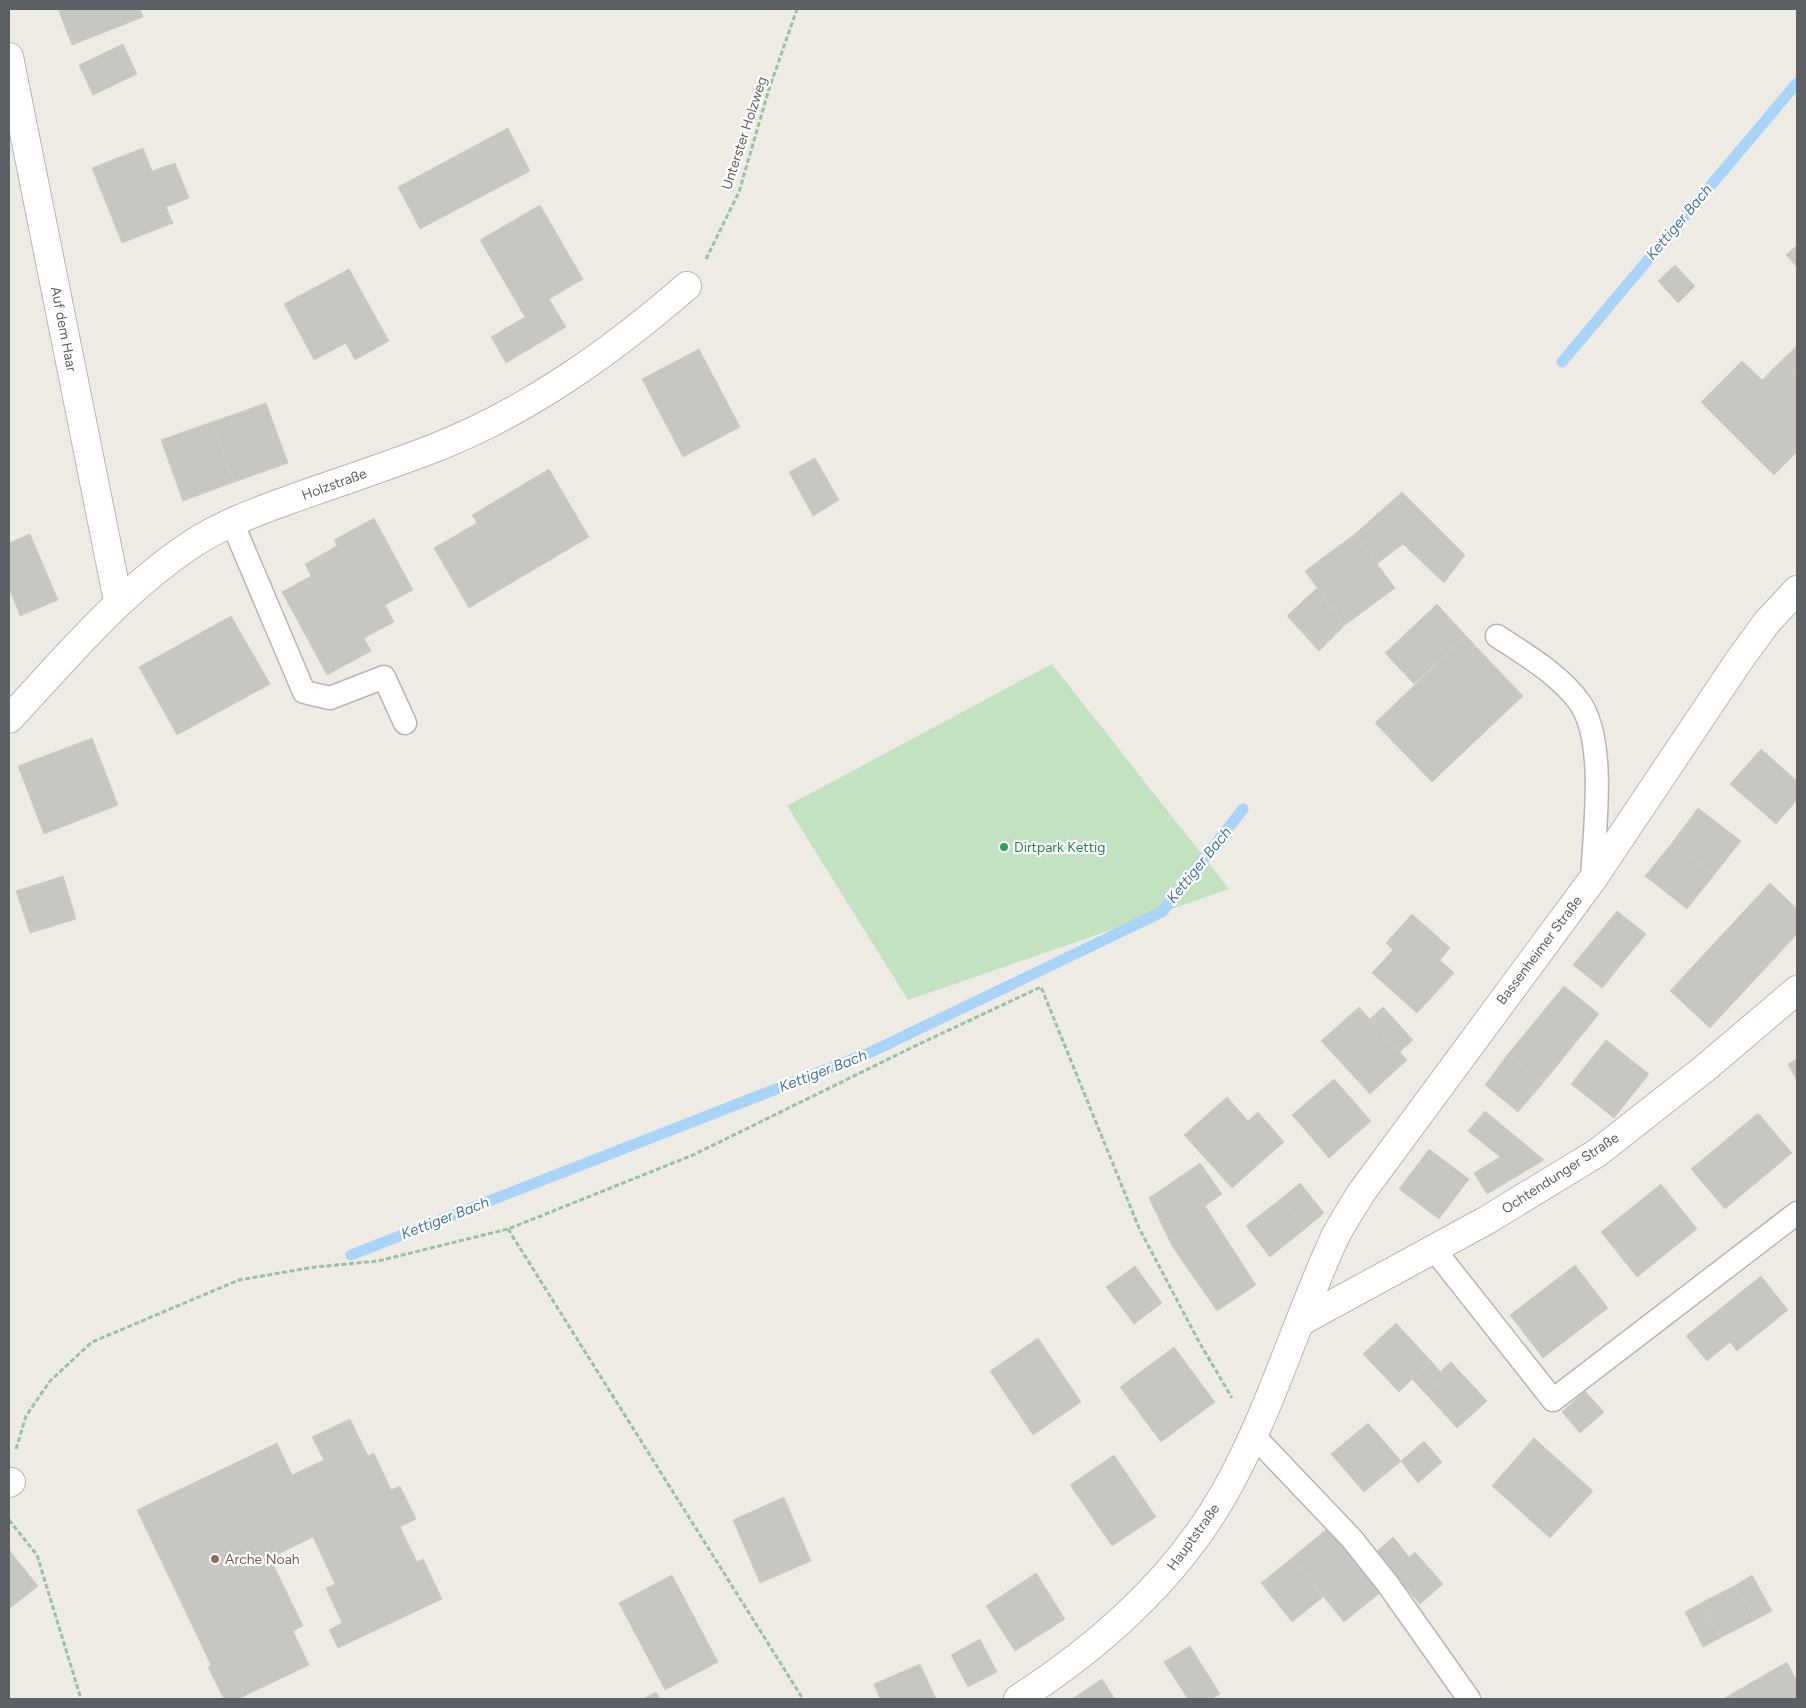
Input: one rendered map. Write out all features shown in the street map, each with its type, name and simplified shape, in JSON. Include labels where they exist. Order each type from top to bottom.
[{"type":"street","name":"Auf dem Haar","points":[[9,57],[118,601]]},
{"type":"street","name":"Holzstraße","points":[[9,719],[118,601],[194,543],[232,522],[434,448],[494,422],[572,375],[638,329],[687,286]]},
{"type":"street","name":"Bassenheimer Straße","points":[[1300,1322],[1335,1237],[1361,1193],[1592,880],[1738,662],[1767,622],[1797,590]]},
{"type":"street","name":"Ochtendunger Straße","points":[[1300,1322],[1486,1220],[1597,1153],[1704,1069],[1797,990]]},
{"type":"street","name":"Hauptstraße","points":[[1018,1699],[1051,1678],[1098,1641],[1147,1597],[1191,1543],[1224,1493],[1253,1435],[1300,1322]]},
{"type":"lane","points":[[232,522],[304,692],[330,698],[384,677],[405,723]]},
{"type":"lane","points":[[1497,636],[1548,670],[1580,704],[1594,736],[1596,768],[1592,880]]},
{"type":"lane","points":[[1433,1248],[1553,1400],[1797,1213]]},
{"type":"lane","points":[[1253,1435],[1352,1539],[1387,1583],[1469,1699]]},
{"type":"path","name":"Unterster Holzweg","points":[[687,286],[704,263],[739,192],[769,90],[798,9]]},
{"type":"path","points":[[10,1482],[14,1455],[26,1416],[50,1381],[92,1342],[163,1314],[239,1280],[315,1267],[378,1261],[508,1229],[693,1156],[917,1045],[1041,987],[1139,1228],[1198,1340],[1253,1435]]},
{"type":"path","points":[[508,1229],[803,1699]]},
{"type":"path","points":[[9,1520],[37,1555],[80,1699]]},
{"type":"green space","name":"Dirtpark Kettig","points":[[1052,664],[1229,889],[908,1000],[787,806]]},
{"type":"building","points":[[58,9],[140,9],[143,17],[72,45]]},
{"type":"building","points":[[123,44],[137,74],[93,95],[79,65]]},
{"type":"building","points":[[508,128],[530,171],[420,229],[398,187]]},
{"type":"building","points":[[143,148],[152,171],[175,163],[189,198],[166,207],[173,223],[122,243],[92,168]]},
{"type":"building","points":[[540,205],[583,279],[549,299],[566,327],[506,363],[491,337],[525,317],[480,240]]},
{"type":"building","points":[[1797,245],[1797,267],[1786,255]]},
{"type":"building","points":[[1675,265],[1695,286],[1678,303],[1658,281]]},
{"type":"building","points":[[349,269],[389,341],[355,360],[346,343],[314,360],[284,304]]},
{"type":"building","points":[[1797,346],[1797,375],[1782,360]]},
{"type":"building","points":[[699,349],[740,427],[683,457],[642,379]]},
{"type":"building","points":[[1782,360],[1797,375],[1797,452],[1774,475],[1701,402],[1742,361],[1762,380]]},
{"type":"building","points":[[266,403],[288,463],[234,482],[212,422]]},
{"type":"building","points":[[212,422],[234,482],[183,501],[161,440]]},
{"type":"building","points":[[815,458],[839,500],[813,516],[789,472]]},
{"type":"building","points":[[549,469],[589,537],[469,608],[434,548],[477,523],[472,515]]},
{"type":"building","points":[[1402,492],[1465,555],[1444,583],[1403,544],[1377,564],[1355,534]]},
{"type":"building","points":[[374,518],[413,590],[385,605],[394,622],[364,638],[371,651],[327,675],[282,592],[311,576],[305,564],[337,546],[334,540]]},
{"type":"building","points":[[30,534],[58,600],[20,616],[9,588],[9,543]]},
{"type":"building","points":[[1355,534],[1395,588],[1345,625],[1305,571]]},
{"type":"building","points":[[1317,588],[1345,625],[1319,651],[1287,616]]},
{"type":"building","points":[[1437,604],[1466,636],[1414,684],[1385,653]]},
{"type":"building","points":[[231,616],[270,684],[177,735],[139,667]]},
{"type":"building","points":[[1466,636],[1523,696],[1432,782],[1375,723]]},
{"type":"building","points":[[92,738],[118,805],[44,834],[18,766]]},
{"type":"building","points":[[1761,749],[1797,781],[1797,800],[1776,824],[1730,784]]},
{"type":"building","points":[[1698,808],[1741,841],[1714,875],[1672,843]]},
{"type":"building","points":[[1672,843],[1714,875],[1687,909],[1645,876]]},
{"type":"building","points":[[63,876],[76,919],[30,933],[16,891]]},
{"type":"building","points":[[1770,883],[1797,909],[1797,934],[1710,1028],[1670,991]]},
{"type":"building","points":[[1617,911],[1646,934],[1602,988],[1573,965]]},
{"type":"building","points":[[1412,914],[1450,948],[1440,960],[1454,973],[1417,1013],[1372,973],[1393,950],[1386,943]]},
{"type":"building","points":[[1564,986],[1599,1014],[1543,1083],[1508,1054]]},
{"type":"building","points":[[1359,1007],[1407,1060],[1370,1094],[1321,1041]]},
{"type":"building","points":[[1383,1007],[1413,1040],[1400,1052],[1370,1019]]},
{"type":"building","points":[[1606,1040],[1649,1074],[1614,1118],[1571,1084]]},
{"type":"building","points":[[1508,1054],[1543,1083],[1518,1112],[1485,1085]]},
{"type":"building","points":[[1797,1059],[1797,1081],[1788,1064]]},
{"type":"building","points":[[1334,1079],[1371,1121],[1329,1158],[1292,1115]]},
{"type":"building","points":[[1227,1097],[1248,1121],[1258,1112],[1284,1142],[1232,1188],[1184,1135]]},
{"type":"building","points":[[1485,1111],[1544,1160],[1487,1194],[1474,1173],[1500,1157],[1468,1131]]},
{"type":"building","points":[[1758,1113],[1792,1153],[1725,1209],[1691,1169]]},
{"type":"building","points":[[1429,1149],[1469,1179],[1439,1219],[1399,1189]]},
{"type":"building","points":[[1200,1163],[1222,1194],[1205,1206],[1256,1285],[1217,1311],[1172,1246],[1149,1198]]},
{"type":"building","points":[[1300,1183],[1324,1213],[1306,1228],[1282,1198]]},
{"type":"building","points":[[1661,1184],[1697,1229],[1637,1277],[1601,1232]]},
{"type":"building","points":[[1282,1198],[1306,1228],[1270,1257],[1246,1226]]},
{"type":"building","points":[[1575,1265],[1608,1308],[1543,1358],[1510,1315]]},
{"type":"building","points":[[1135,1266],[1162,1303],[1134,1324],[1106,1287]]},
{"type":"building","points":[[1761,1276],[1788,1310],[1737,1351],[1730,1342],[1707,1361],[1686,1336]]},
{"type":"building","points":[[1396,1323],[1431,1361],[1399,1392],[1363,1354]]},
{"type":"building","points":[[1038,1338],[1081,1402],[1033,1435],[990,1371]]},
{"type":"building","points":[[1174,1347],[1215,1402],[1161,1442],[1120,1387]]},
{"type":"building","points":[[1431,1361],[1445,1377],[1426,1394],[1412,1379]]},
{"type":"building","points":[[1451,1362],[1487,1401],[1457,1428],[1426,1394],[1445,1377],[1441,1371]]},
{"type":"building","points":[[1585,1391],[1604,1412],[1580,1433],[1562,1412]]},
{"type":"building","name":"Arche Noah","points":[[350,1419],[368,1456],[374,1453],[391,1490],[400,1486],[416,1519],[400,1527],[417,1562],[423,1559],[442,1599],[338,1648],[329,1630],[342,1623],[326,1588],[335,1584],[313,1537],[270,1558],[303,1626],[293,1631],[309,1665],[238,1699],[224,1699],[208,1667],[211,1665],[137,1510],[277,1443],[292,1475],[324,1460],[312,1437]]},
{"type":"building","points":[[1368,1423],[1401,1461],[1364,1492],[1331,1454]]},
{"type":"building","points":[[1534,1438],[1593,1491],[1550,1538],[1492,1486]]},
{"type":"building","points":[[1424,1441],[1442,1462],[1418,1483],[1401,1461]]},
{"type":"building","points":[[1114,1455],[1156,1517],[1112,1546],[1070,1485]]},
{"type":"building","points":[[784,1497],[811,1561],[760,1583],[733,1520]]},
{"type":"building","points":[[1328,1528],[1381,1592],[1344,1622],[1292,1558]]},
{"type":"building","points":[[1393,1537],[1409,1557],[1415,1552],[1443,1584],[1420,1604],[1375,1553]]},
{"type":"building","points":[[9,1550],[38,1586],[9,1609]]},
{"type":"building","points":[[1292,1558],[1323,1597],[1292,1622],[1261,1583]]},
{"type":"building","points":[[1036,1573],[1065,1619],[1015,1651],[986,1606]]},
{"type":"building","points":[[672,1575],[718,1662],[665,1690],[619,1603]]},
{"type":"building","points":[[1752,1575],[1772,1611],[1755,1620],[1736,1585]]},
{"type":"building","points":[[1736,1585],[1755,1620],[1720,1638],[1701,1603]]},
{"type":"building","points":[[1701,1603],[1720,1638],[1703,1647],[1685,1612]]},
{"type":"building","points":[[980,1639],[997,1672],[968,1687],[951,1655]]},
{"type":"building","points":[[1190,1646],[1220,1694],[1211,1699],[1188,1699],[1164,1662]]},
{"type":"building","points":[[1787,1662],[1797,1681],[1797,1699],[1723,1699]]},
{"type":"building","points":[[920,1664],[936,1699],[880,1699],[874,1684]]},
{"type":"building","points":[[1102,1679],[1115,1699],[1072,1699]]},
{"type":"building","points":[[656,1692],[660,1699],[643,1699]]},
{"type":"waterway","name":"Kettiger Bach","points":[[1562,362],[1797,83]]},
{"type":"waterway","name":"Kettiger Bach","points":[[351,1255],[871,1052],[1162,912],[1243,809]]},
{"type":"place","name":"Dirtpark Kettig","points":[[1004,847]]},
{"type":"place","name":"Arche Noah","points":[[215,1559]]}]
